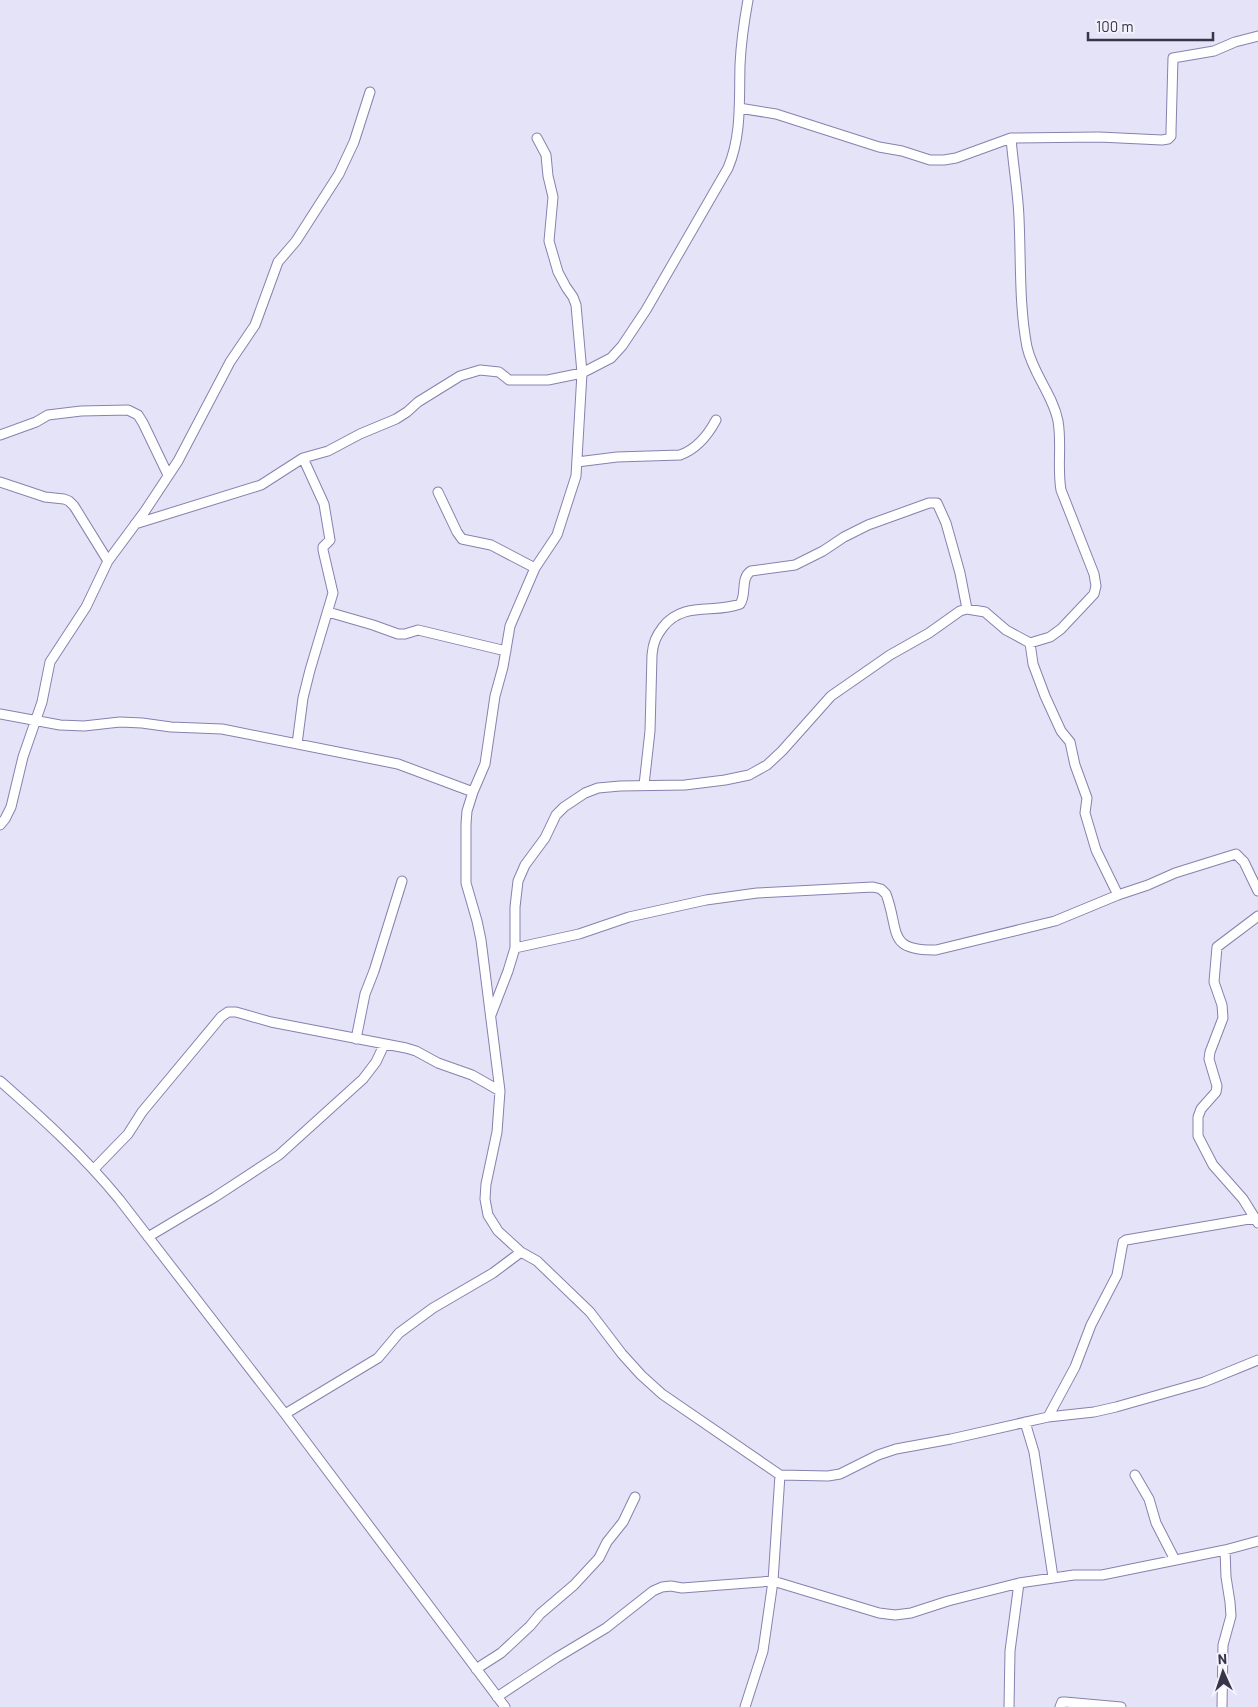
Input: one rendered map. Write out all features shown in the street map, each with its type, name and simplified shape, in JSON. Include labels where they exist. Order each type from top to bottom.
[{"type":"street","points":[[135,524],[261,485],[303,458],[328,451],[360,434],[396,419],[408,412],[418,402],[460,376],[480,370],[499,372],[509,380],[548,380],[582,373],[611,358],[622,346],[646,310],[728,168],[734,154],[739,108],[742,36],[748,0]]},
{"type":"street","points":[[739,108],[776,114],[879,147],[902,151],[930,160],[956,158],[1011,138],[1099,137],[1168,139],[1171,136],[1173,58],[1214,52],[1235,42],[1258,36]]},
{"type":"street","points":[[0,825],[6,819],[11,807],[23,757],[42,702],[50,662],[86,607],[108,561],[168,475],[198,425],[230,362],[255,325],[278,262],[296,241],[339,174],[354,142],[370,92]]},
{"type":"street","points":[[536,138],[546,155],[553,197],[549,241],[558,272],[576,305],[582,373],[576,476],[557,535],[535,568],[510,626],[495,696],[485,764],[473,792],[466,824],[466,883],[477,921],[500,1091],[497,1132],[486,1184],[485,1199],[488,1216],[498,1230],[521,1252],[537,1261],[590,1312],[622,1354],[662,1394],[780,1475],[828,1476],[840,1474],[878,1455],[896,1449],[951,1439],[1048,1417],[1094,1412],[1204,1382],[1258,1360]]},
{"type":"street","points":[[491,1015],[515,948],[518,881],[525,865],[545,838],[556,815],[585,792],[598,788],[685,785],[749,775],[767,765],[831,696],[890,655],[929,633],[960,611],[967,609],[985,612],[1006,630],[1030,643],[1050,637],[1061,629],[1094,594],[1096,586],[1094,574],[1061,490],[1058,421],[1054,407],[1030,359],[1027,347],[1021,282],[1020,216],[1011,138]]},
{"type":"street","points":[[0,435],[48,416],[81,411],[128,410],[138,416],[143,423],[168,475]]},
{"type":"street","points":[[577,462],[617,457],[680,455],[689,452],[697,445],[711,430],[716,420]]},
{"type":"street","points":[[297,744],[308,680],[333,588],[323,550],[330,540],[328,523],[320,494],[303,458]]},
{"type":"street","points":[[0,482],[68,501],[74,506],[108,561]]},
{"type":"street","points":[[438,492],[462,539],[491,545],[535,568]]},
{"type":"street","points":[[644,786],[650,730],[652,646],[656,636],[676,614],[740,604],[743,601],[745,577],[750,571],[795,565],[868,525],[929,503],[937,503],[946,523],[960,573],[967,609]]},
{"type":"street","points":[[328,612],[398,634],[418,630],[506,651]]},
{"type":"street","points":[[1030,643],[1033,664],[1045,696],[1061,731],[1070,742],[1075,766],[1087,798],[1085,813],[1096,850],[1118,894]]},
{"type":"street","points":[[0,714],[60,725],[84,726],[120,722],[222,730],[398,764],[473,792]]},
{"type":"street","points":[[515,948],[579,934],[629,917],[706,900],[757,893],[873,886],[881,889],[886,894],[898,940],[906,947],[919,950],[936,950],[1055,922],[1118,894],[1148,885],[1184,870],[1236,854],[1244,862],[1258,891]]},
{"type":"street","points":[[356,1038],[365,994],[402,881]]},
{"type":"street","points":[[1048,1417],[1075,1367],[1091,1325],[1118,1275],[1123,1242],[1178,1231],[1257,1221],[1243,1199],[1208,1158],[1198,1136],[1197,1125],[1201,1110],[1216,1092],[1217,1086],[1209,1059],[1223,1018],[1222,1005],[1214,982],[1216,947],[1258,916]]},
{"type":"street","points":[[94,1169],[120,1144],[142,1112],[221,1017],[228,1012],[236,1012],[265,1021],[416,1051],[438,1063],[472,1075],[500,1091]]},
{"type":"street","points":[[148,1237],[215,1197],[279,1155],[363,1079],[376,1062],[384,1045]]},
{"type":"street","points":[[0,1081],[43,1118],[94,1169],[285,1414],[505,1707]]},
{"type":"street","points":[[285,1414],[378,1358],[399,1333],[410,1324],[433,1308],[493,1273],[521,1252]]},
{"type":"street","points":[[1026,1422],[1034,1452],[1053,1577]]},
{"type":"street","points":[[745,1707],[763,1652],[773,1581],[780,1475]]},
{"type":"street","points":[[1135,1475],[1149,1499],[1156,1523],[1175,1560]]},
{"type":"street","points":[[476,1669],[500,1653],[530,1626],[540,1614],[574,1585],[599,1558],[607,1542],[623,1522],[635,1497]]},
{"type":"street","points":[[497,1697],[606,1628],[653,1591],[662,1587],[690,1588],[773,1581],[879,1613],[895,1615],[911,1613],[948,1601],[1019,1583],[1053,1577],[1102,1575],[1225,1550],[1258,1541]]},
{"type":"street","points":[[1222,1707],[1223,1645],[1231,1616],[1226,1578],[1225,1550]]},
{"type":"street","points":[[1009,1707],[1010,1651],[1019,1583]]},
{"type":"street","points":[[1060,1707],[1062,1702],[1066,1702],[1121,1707]]}]
